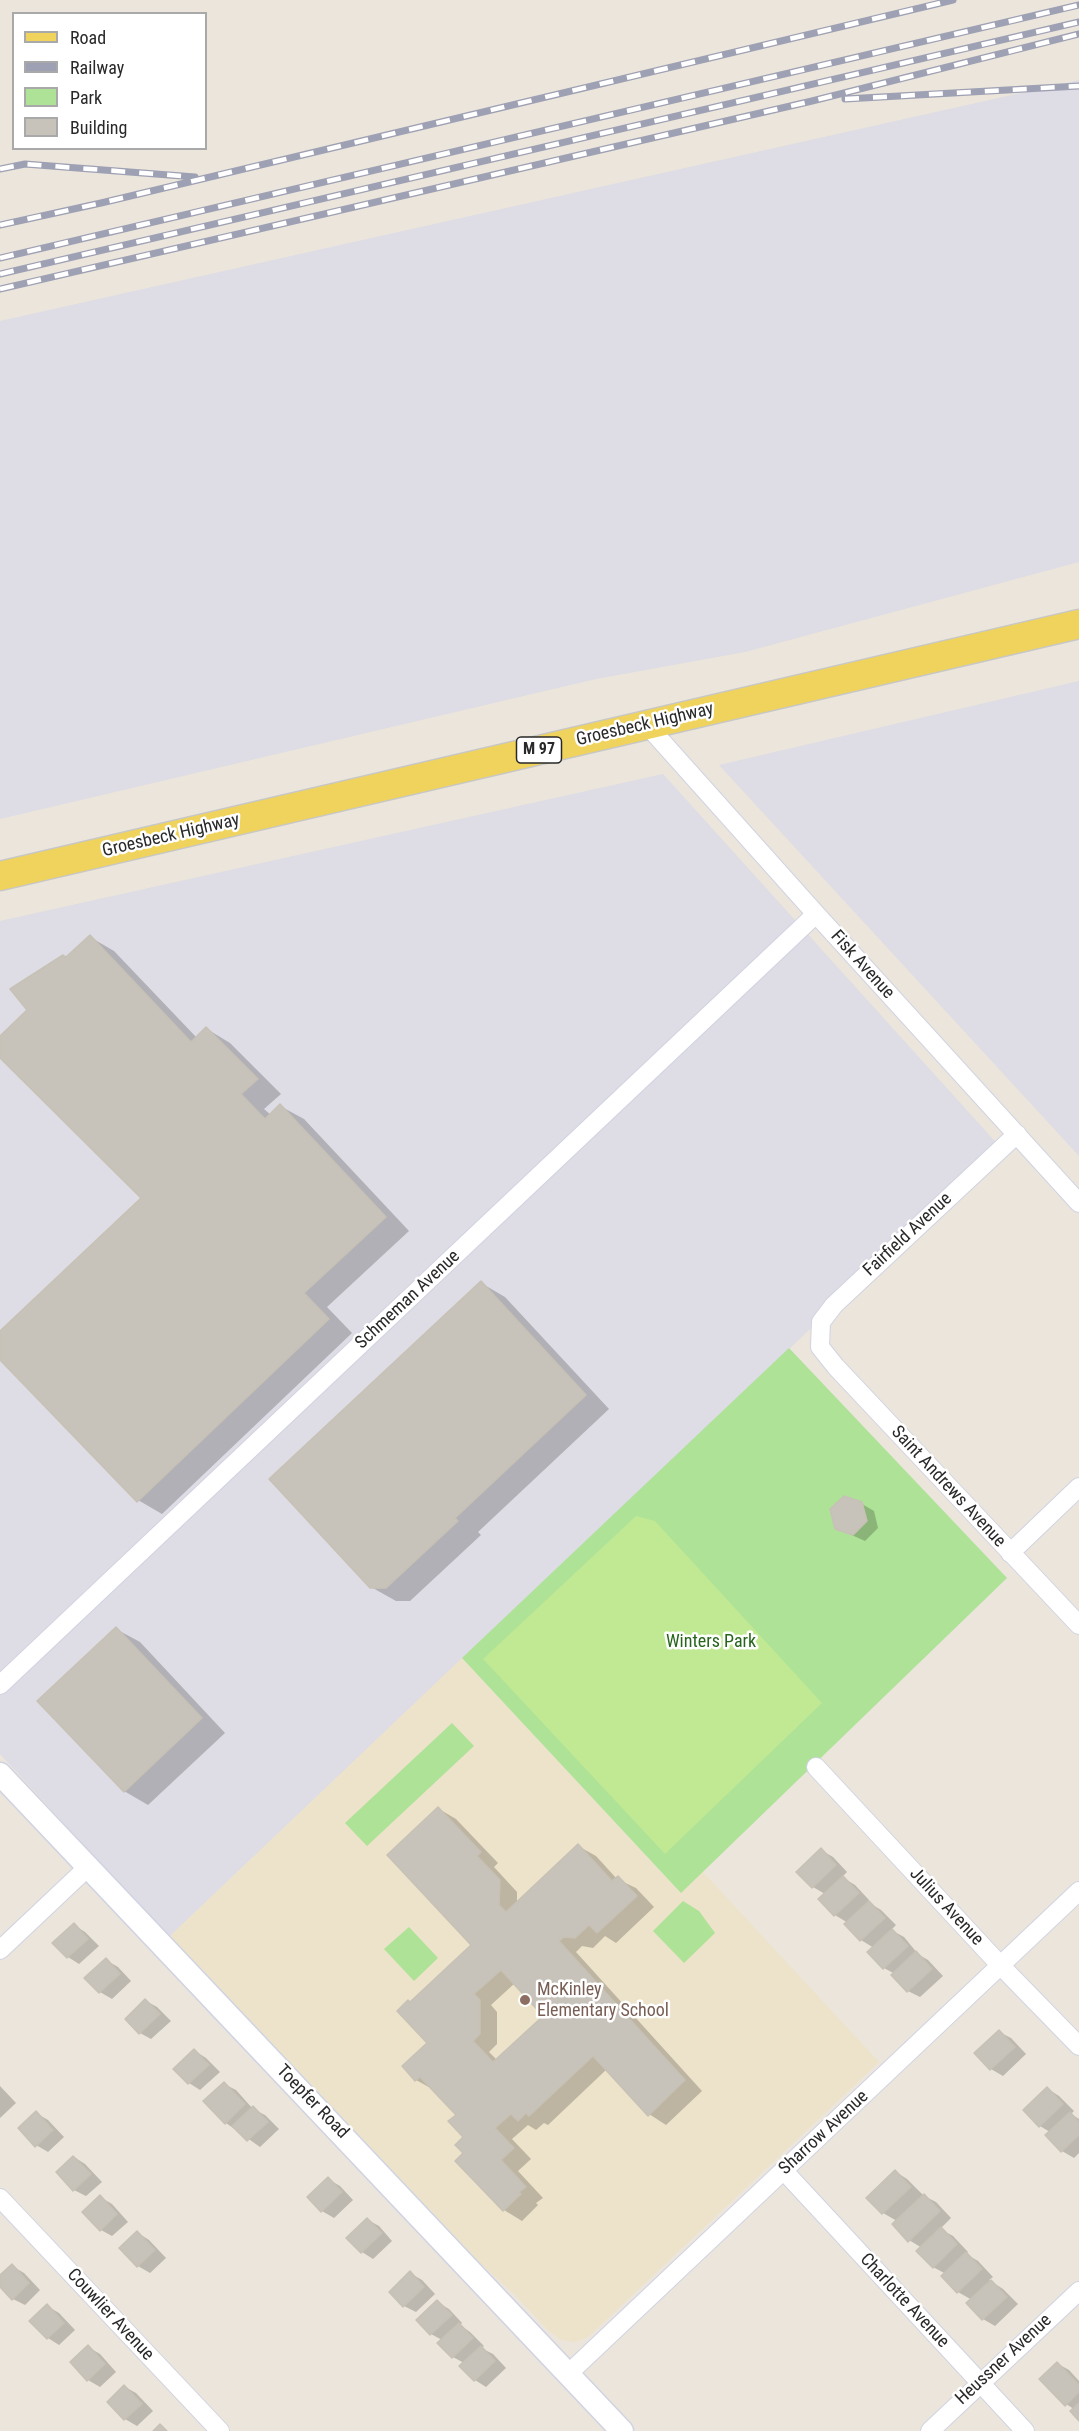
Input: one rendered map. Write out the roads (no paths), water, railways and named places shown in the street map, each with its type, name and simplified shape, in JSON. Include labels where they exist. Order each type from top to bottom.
[{"type":"main road","name":"Groesbeck Highway","points":[[0,876],[1079,624]]},
{"type":"street","name":"Fisk Avenue","points":[[647,725],[1079,1203]]},
{"type":"street","name":"Schmeman Avenue","points":[[0,1685],[816,914]]},
{"type":"street","name":"Fairfield Avenue","points":[[820,1347],[821,1322],[834,1305],[1017,1134]]},
{"type":"street","name":"Saint Andrews Avenue","points":[[820,1347],[1079,1625]]},
{"type":"street","points":[[1010,1552],[1079,1487]]},
{"type":"street","name":"Julius Avenue","points":[[816,1767],[1001,1966],[1079,2046]]},
{"type":"street","name":"Toepfer Road","points":[[0,1774],[622,2431]]},
{"type":"street","points":[[0,1950],[88,1867]]},
{"type":"street","name":"Sharrow Avenue","points":[[568,2374],[1079,1891]]},
{"type":"street","name":"Charlotte Avenue","points":[[784,2171],[1025,2431]]},
{"type":"street","name":"Couwlier Avenue","points":[[0,2198],[220,2431]]},
{"type":"street","name":"Heussner Avenue","points":[[930,2431],[1079,2290]]},
{"type":"railway","points":[[0,225],[953,0]]},
{"type":"railway","points":[[0,258],[1079,5]]},
{"type":"railway","points":[[0,274],[1079,22]]},
{"type":"railway","points":[[0,289],[812,101],[1079,34]]},
{"type":"railway","points":[[845,99],[1079,86]]},
{"type":"railway","points":[[0,169],[25,164],[195,177]]},
{"type":"place","name":"McKinley Elementary School","points":[[525,2000]]},
{"type":"park label","name":"Winters Park","points":[[711,1642]]}]
